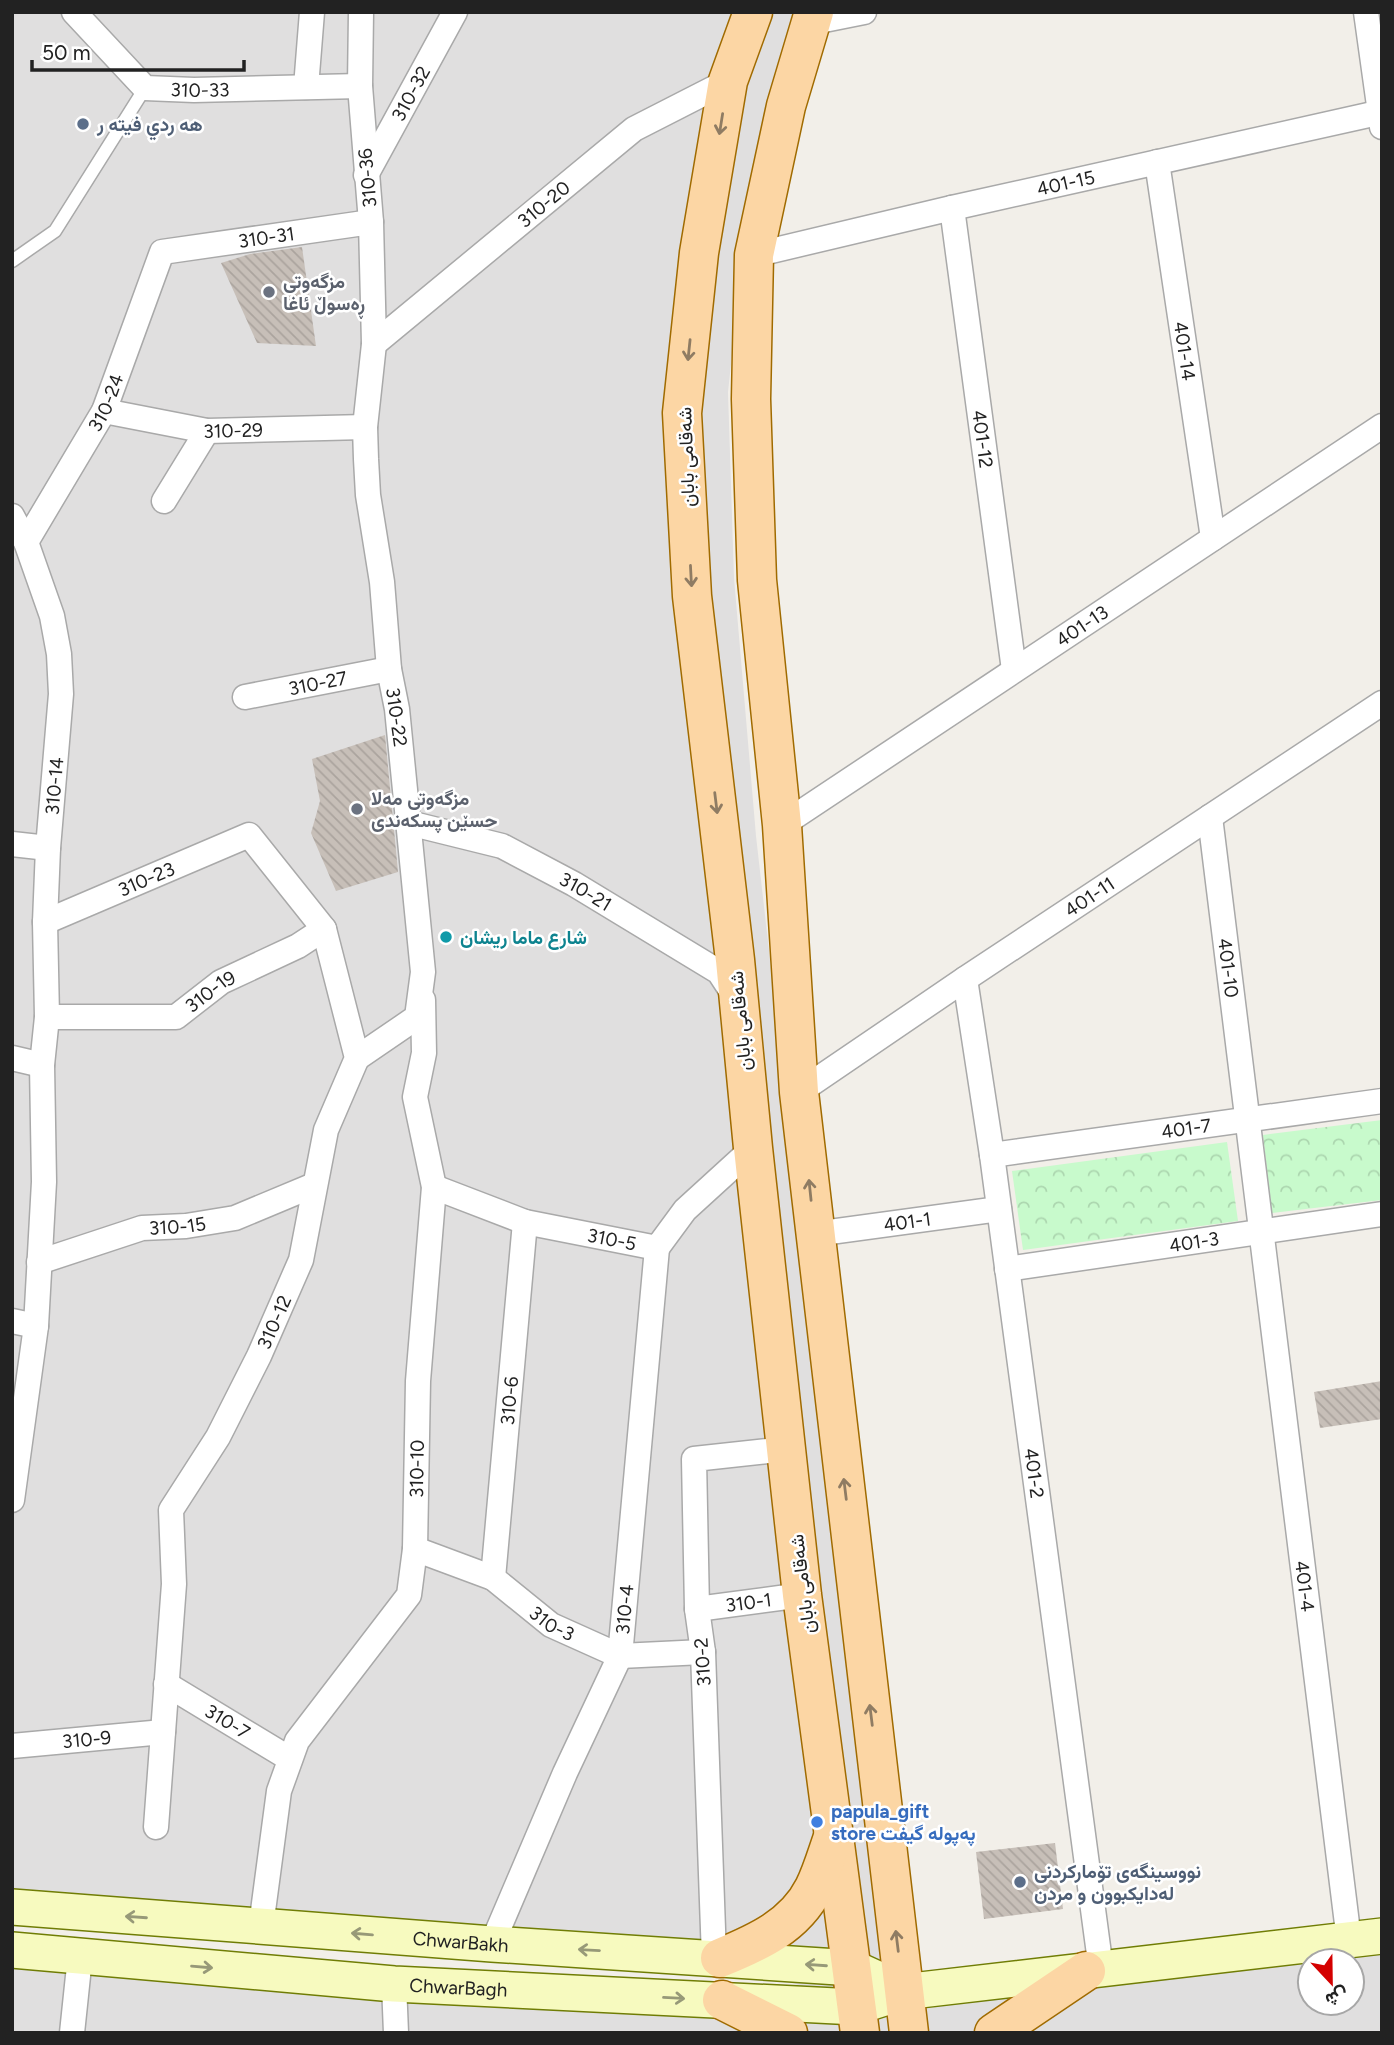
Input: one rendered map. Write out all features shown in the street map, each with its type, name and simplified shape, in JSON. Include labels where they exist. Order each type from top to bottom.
[{"type":"main road","name":"شەقامی بابان","points":[[753,12],[728,81],[699,253],[682,413],[692,596],[803,1595],[858,2020]]},
{"type":"main road","points":[[812,18],[786,106],[754,255],[751,398],[757,580],[782,824],[799,1092],[909,2033]]},
{"type":"main road","points":[[717,1958],[764,1940],[789,1920],[813,1890],[835,1831]]},
{"type":"main road","name":"ChwarBakh","points":[[12,1908],[853,1968],[903,1992]]},
{"type":"main road","name":"ChwarBagh","points":[[12,1950],[394,1984],[722,2000],[858,2020],[903,1992],[1365,1938]]},
{"type":"main road","points":[[994,2033],[1093,1970]]},
{"type":"main road","points":[[722,2000],[788,2033]]},
{"type":"street","name":"310-33","points":[[74,12],[145,88],[194,90],[360,86]]},
{"type":"street","points":[[306,87],[312,12]]},
{"type":"street","name":"310-36","points":[[361,12],[360,86],[371,222],[374,345]]},
{"type":"street","name":"310-32","points":[[366,176],[455,12]]},
{"type":"street","points":[[812,18],[864,12]]},
{"type":"street","points":[[1366,12],[1381,117]]},
{"type":"street","name":"310-20","points":[[374,345],[634,129],[728,81]]},
{"type":"street","name":"401-15","points":[[754,255],[1157,162],[1381,117]]},
{"type":"street","name":"401-14","points":[[1157,162],[1213,538]]},
{"type":"street","name":"401-12","points":[[952,208],[1014,670]]},
{"type":"street","name":"310-31","points":[[162,252],[371,222]]},
{"type":"street","name":"310-24","points":[[26,542],[104,411],[162,252]]},
{"type":"street","name":"310-22","points":[[357,1058],[417,1017],[423,972],[397,709],[389,669],[382,582],[368,495],[365,427],[374,345]]},
{"type":"street","name":"310-29","points":[[104,411],[207,431],[365,427]]},
{"type":"street","name":"401-13","points":[[782,824],[1382,426]]},
{"type":"street","points":[[164,502],[207,431]]},
{"type":"street","name":"310-14","points":[[12,516],[26,542],[52,616],[59,654],[61,694],[48,848],[45,922],[47,1017],[42,1065],[44,1182],[39,1262],[24,1324],[12,1500]]},
{"type":"street","name":"310-27","points":[[245,697],[389,669]]},
{"type":"street","name":"401-11","points":[[799,1092],[1382,703]]},
{"type":"street","name":"401-10","points":[[1210,817],[1261,1231]]},
{"type":"street","name":"310-21","points":[[410,823],[502,846],[574,884],[719,972],[738,1000]]},
{"type":"street","name":"310-23","points":[[45,922],[249,835],[324,929]]},
{"type":"street","points":[[12,844],[48,848]]},
{"type":"street","points":[[324,929],[357,1058]]},
{"type":"street","name":"310-19","points":[[47,1017],[176,1017],[221,982],[298,946],[324,929]]},
{"type":"street","name":"310-10","points":[[261,1926],[279,1791],[297,1741],[409,1595],[415,1549],[418,1381],[434,1187],[415,1097],[424,1054],[423,972]]},
{"type":"street","name":"401-2","points":[[965,979],[1007,1269],[1093,1970]]},
{"type":"street","points":[[12,1058],[42,1065]]},
{"type":"street","name":"310-12","points":[[156,1828],[174,1584],[171,1510],[218,1437],[264,1344],[301,1260],[326,1130],[357,1058]]},
{"type":"street","name":"401-7","points":[[992,1155],[1382,1101]]},
{"type":"street","name":"310-5","points":[[434,1187],[525,1222],[657,1248],[685,1210],[753,1148]]},
{"type":"street","name":"310-15","points":[[39,1262],[142,1228],[186,1226],[235,1218],[314,1185]]},
{"type":"street","name":"401-1","points":[[815,1234],[999,1209]]},
{"type":"street","name":"401-3","points":[[1007,1269],[1382,1214]]},
{"type":"street","name":"310-6","points":[[493,1577],[525,1222]]},
{"type":"street","name":"401-4","points":[[1261,1231],[1365,1938]]},
{"type":"street","name":"310-4","points":[[492,1944],[559,1785],[620,1656],[657,1248]]},
{"type":"street","name":"310-2","points":[[717,1958],[703,1651],[697,1609],[694,1459],[786,1449]]},
{"type":"street","name":"310-3","points":[[415,1549],[493,1577],[551,1625],[620,1656],[703,1651]]},
{"type":"street","name":"310-1","points":[[697,1609],[803,1595]]},
{"type":"street","name":"310-7","points":[[166,1684],[290,1759]]},
{"type":"street","name":"310-9","points":[[12,1746],[163,1732]]},
{"type":"street","points":[[72,2033],[80,1956]]},
{"type":"street","points":[[394,1984],[396,2033]]},
{"type":"lane","points":[[12,261],[55,231],[145,88]]},
{"type":"shaded area","points":[[12,12],[803,12],[743,253],[728,392],[734,578],[756,836],[890,2015],[1094,1979],[1296,1949],[1296,2017],[1366,2017],[1366,1947],[1308,1947],[1382,1936],[1382,2033],[12,2033],[12,1952],[886,2014],[714,1957],[12,1907]]},
{"type":"green space","points":[[1382,1120],[1382,1200],[1272,1213],[1263,1135]]},
{"type":"green space","points":[[1227,1142],[1238,1221],[1023,1250],[1012,1171]]},
{"type":"building","points":[[302,247],[316,346],[257,343],[221,263],[250,254]]},
{"type":"building","points":[[385,735],[398,872],[336,891],[311,833],[320,801],[312,759]]},
{"type":"building","points":[[1382,1381],[1382,1419],[1320,1428],[1314,1392]]},
{"type":"building","name":"نووسینگەی تۆمارکردنی لەدایکبوون و مردن","points":[[1055,1843],[1063,1909],[984,1919],[976,1852]]},
{"type":"place","name":"هه ردي فيته ر","points":[[83,124]]},
{"type":"place","name":"مزگەوتی ڕەسوڵ ئاغا","points":[[269,292]]},
{"type":"place","name":"مزگەوتی مەلا حسێن پسکەندی","points":[[357,809]]},
{"type":"place","name":"شارع ماما ريشان","points":[[446,937]]},
{"type":"place","name":"papula_gift store پەپولە گیفت","points":[[817,1822]]},
{"type":"place","name":"نووسینگەی تۆمارکردنی لەدایکبوون و مردن","points":[[1020,1882]]}]
